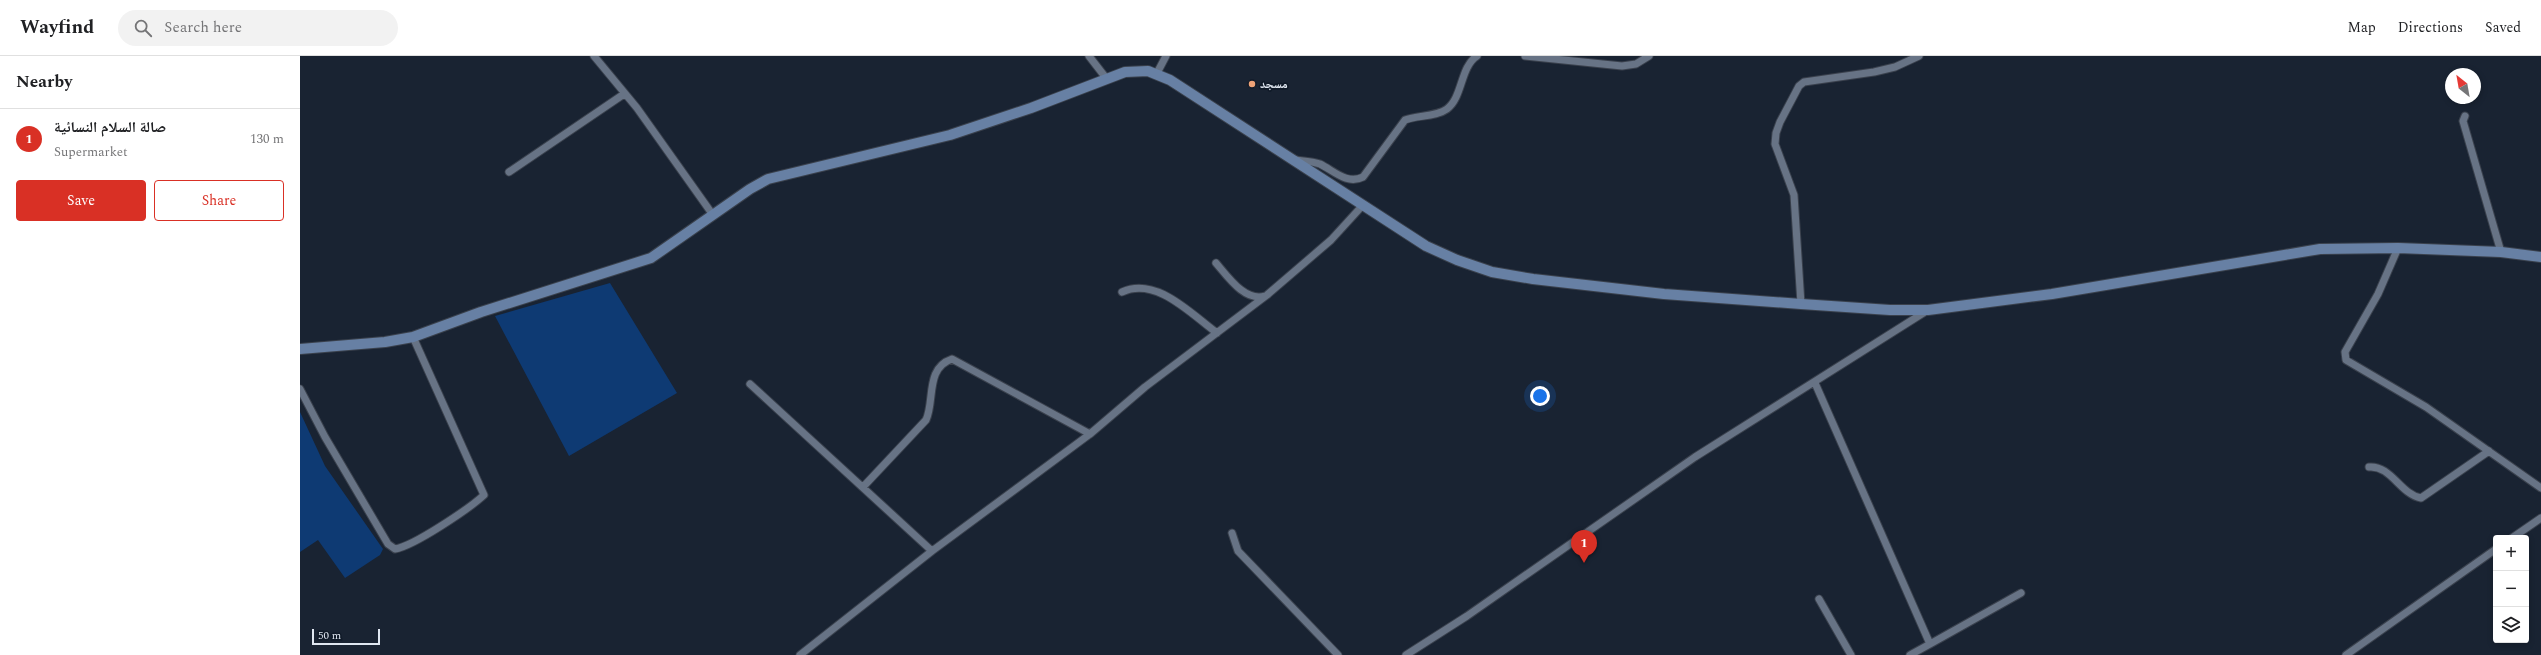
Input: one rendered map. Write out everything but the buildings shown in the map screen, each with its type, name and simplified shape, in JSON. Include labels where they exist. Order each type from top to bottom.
[{"type":"main road","points":[[300,349],[385,342],[413,337],[538,293],[643,262],[750,189],[768,179],[950,135],[1031,108],[1106,78],[1133,71],[1157,73],[1440,253],[1498,274],[1664,294],[1890,310],[1928,310],[2052,294],[2320,249],[2398,248],[2501,252],[2541,257]]},
{"type":"street","points":[[594,56],[637,108],[713,215]]},
{"type":"street","points":[[1089,56],[1106,78]]},
{"type":"street","points":[[1157,73],[1166,56]]},
{"type":"street","points":[[1293,159],[1319,164],[1348,180],[1356,181],[1362,177],[1405,120],[1446,110],[1451,104],[1469,65],[1477,56]]},
{"type":"street","points":[[1525,56],[1622,66],[1636,64],[1648,56]]},
{"type":"street","points":[[1802,304],[1794,196],[1776,144],[1776,133],[1780,122],[1799,86],[1804,82],[1874,72],[1895,67],[1919,56]]},
{"type":"street","points":[[509,172],[624,94]]},
{"type":"street","points":[[2465,116],[2463,121],[2501,252]]},
{"type":"street","points":[[800,655],[932,551],[1090,434],[1145,388],[1268,295],[1331,240],[1363,205]]},
{"type":"street","points":[[2398,248],[2378,294],[2345,352],[2345,358],[2348,362],[2426,407],[2541,488]]},
{"type":"street","points":[[1216,263],[1250,296],[1258,298],[1268,295]]},
{"type":"street","points":[[1122,292],[1138,287],[1166,296],[1217,333]]},
{"type":"street","points":[[1406,655],[1467,616],[1640,494],[1928,310]]},
{"type":"street","points":[[300,389],[324,437],[388,544],[395,549],[399,548],[423,536],[484,494],[413,337]]},
{"type":"street","points":[[863,487],[926,420],[930,413],[933,379],[945,363],[952,359],[1090,434]]},
{"type":"street","points":[[1815,383],[1930,644]]},
{"type":"street","points":[[750,384],[932,551]]},
{"type":"street","points":[[2369,467],[2381,468],[2407,490],[2421,498],[2489,451]]},
{"type":"street","points":[[2516,535],[2541,518]]},
{"type":"street","points":[[1232,533],[1238,551],[1338,655]]},
{"type":"street","points":[[2346,655],[2493,552]]},
{"type":"street","points":[[1910,655],[2021,593]]},
{"type":"street","points":[[1820,599],[1850,655]]},
{"type":"shaded area","points":[[610,283],[677,393],[569,456],[495,316]]},
{"type":"shaded area","points":[[300,412],[325,466],[383,549],[380,555],[345,578],[318,540],[300,552]]},
{"type":"place","name":"مسجد","points":[[1252,84]]},
{"type":"place","name":"صالة السلام النسائية","points":[[1584,563]]}]
